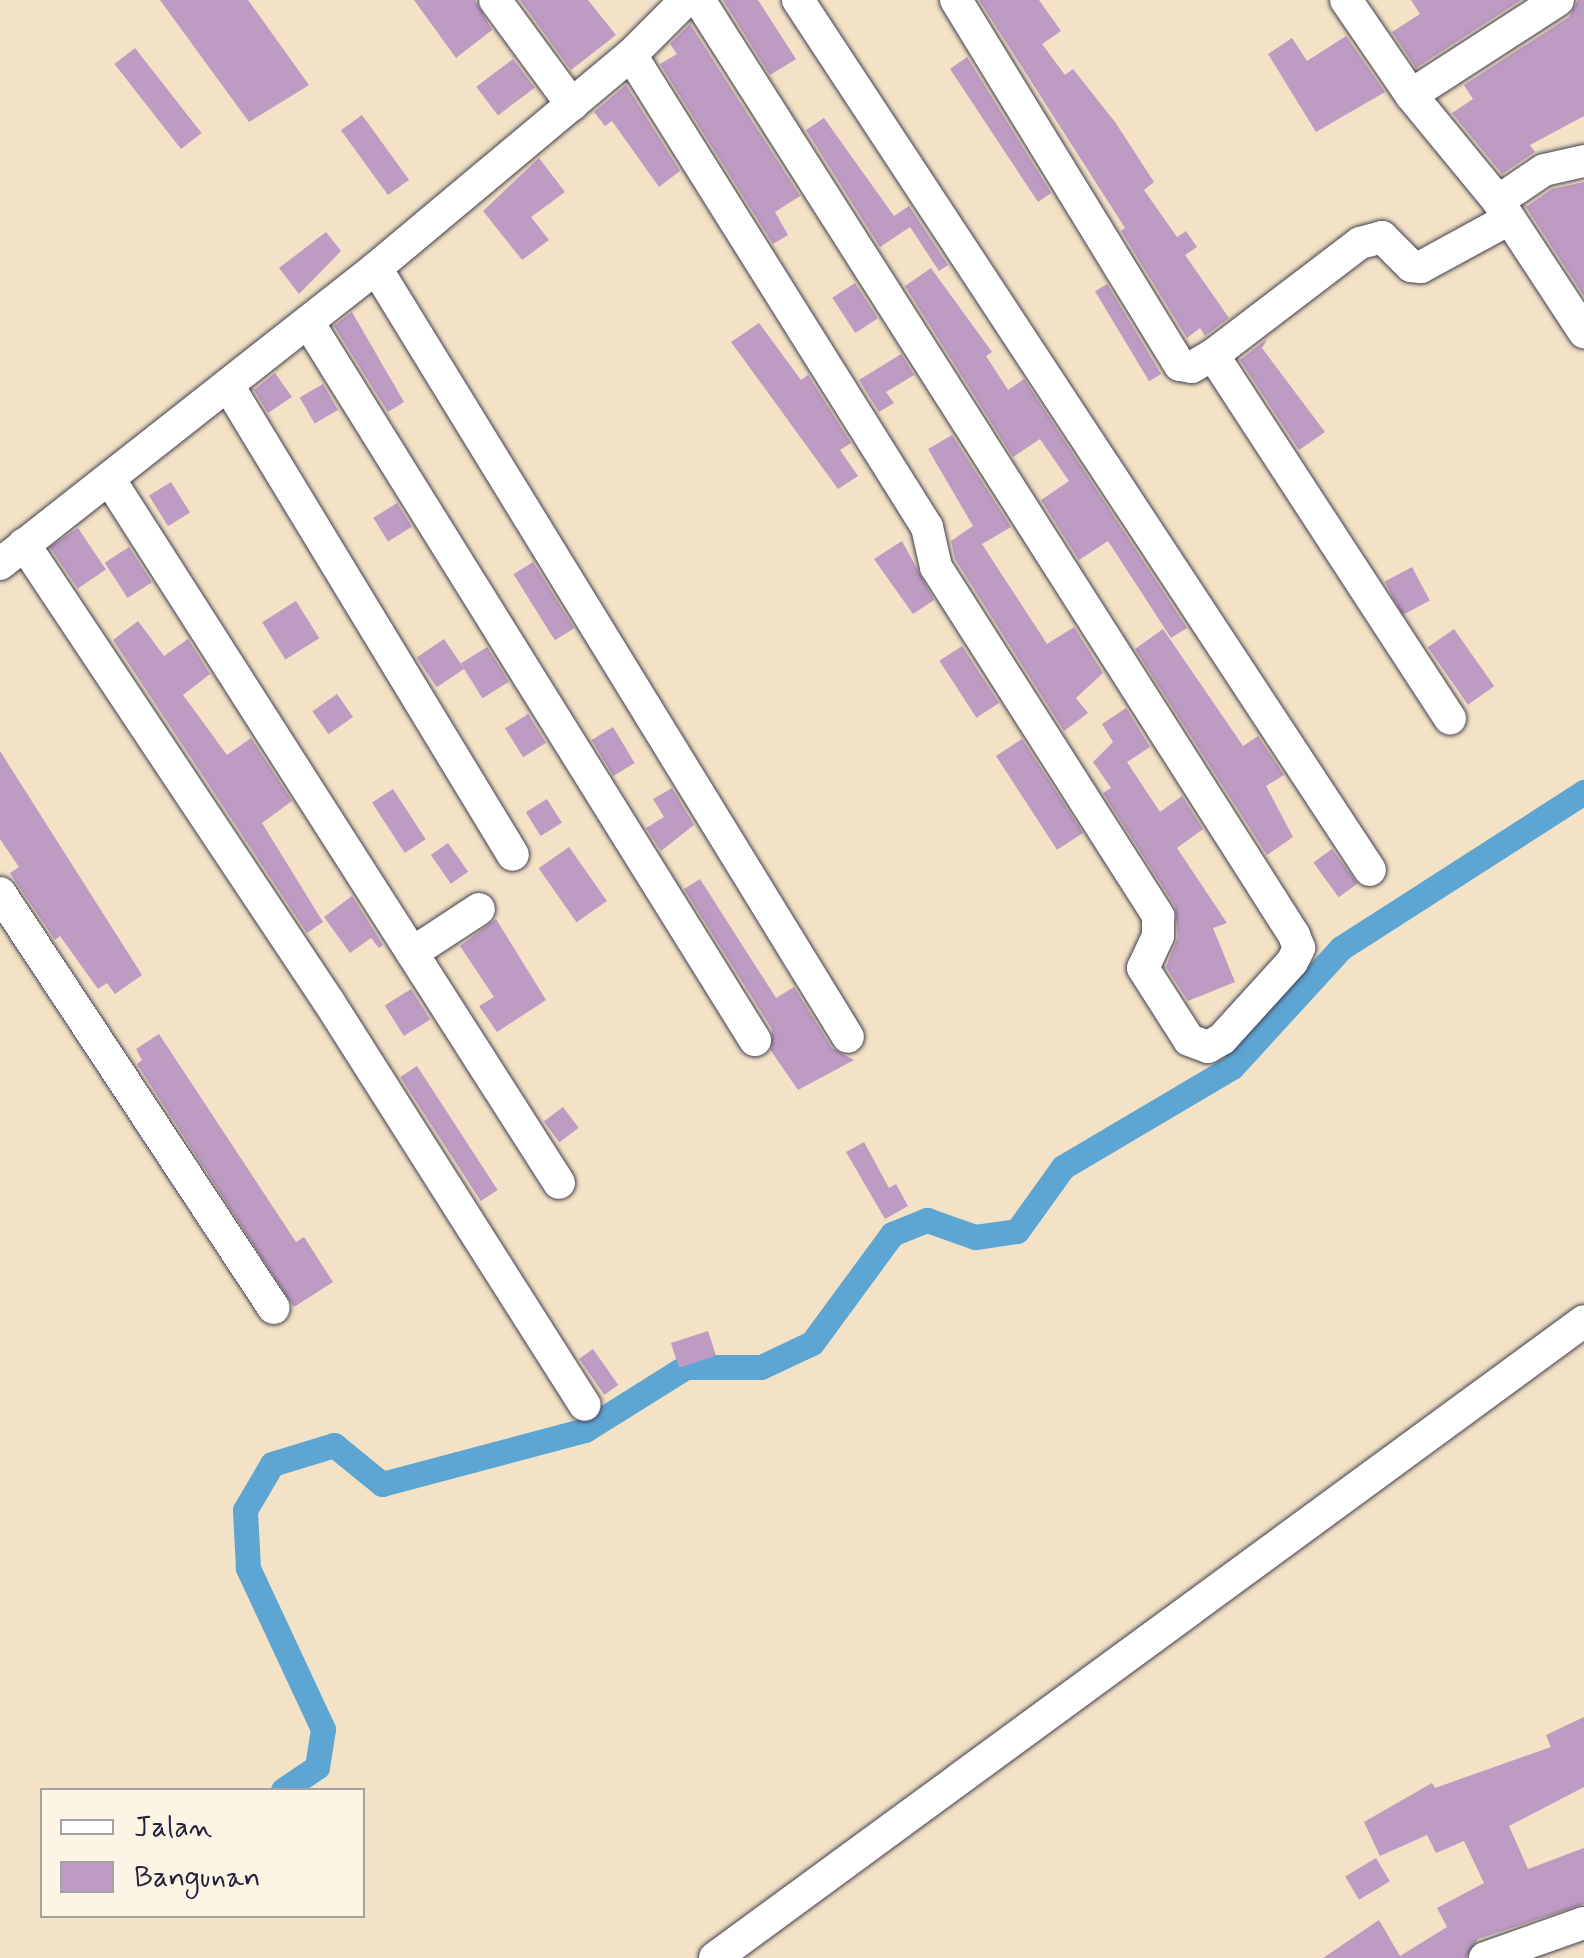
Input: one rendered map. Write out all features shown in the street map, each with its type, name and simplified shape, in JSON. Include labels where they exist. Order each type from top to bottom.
[{"type":"street","points":[[496,0],[572,105]]},
{"type":"street","points":[[798,0],[1370,870]]},
{"type":"street","points":[[956,0],[1172,356],[1192,367],[1360,243],[1382,237],[1411,266],[1421,267],[1504,210],[1544,170],[1584,161]]},
{"type":"street","points":[[1346,0],[1411,95],[1504,210],[1580,318]]},
{"type":"street","points":[[1411,95],[1558,0]]},
{"type":"street","points":[[584,1405],[329,1002],[12,554],[376,268],[631,56],[687,1],[1299,948],[1292,962],[1222,1039],[1208,1047],[1189,1040],[1143,968],[1158,936],[1158,916],[936,567],[927,528],[631,56]]},
{"type":"street","points":[[376,268],[848,1036]]},
{"type":"street","points":[[308,322],[755,1040]]},
{"type":"street","points":[[1213,355],[1450,719]]},
{"type":"street","points":[[229,387],[514,855]]},
{"type":"street","points":[[110,480],[559,1183]]},
{"type":"street","points":[[0,893],[274,1308]]},
{"type":"street","points":[[412,953],[480,909]]},
{"type":"street","points":[[715,1958],[1584,1321]]},
{"type":"street","points":[[1486,1958],[1584,1923]]},
{"type":"building","points":[[160,0],[248,0],[309,85],[249,122]]},
{"type":"building","points":[[414,0],[475,0],[492,30],[456,58]]},
{"type":"building","points":[[520,0],[588,0],[616,35],[571,70]]},
{"type":"building","points":[[723,0],[758,0],[796,59],[770,75]]},
{"type":"building","points":[[979,0],[1039,0],[1061,31],[1042,44],[1065,75],[1073,69],[1115,122],[1154,182],[1144,190],[1177,237],[1186,231],[1197,247],[1185,255],[1229,318],[1205,336],[1200,328],[1187,338],[1121,231],[1125,228]]},
{"type":"building","points":[[1411,0],[1521,0],[1416,68],[1392,32],[1420,14]]},
{"type":"building","points":[[1578,0],[1584,0],[1584,116],[1530,145],[1535,152],[1502,174],[1452,113],[1473,99],[1464,85],[1569,17]]},
{"type":"building","points":[[690,24],[800,196],[775,212],[788,235],[773,244],[660,64],[677,54],[670,44]]},
{"type":"building","points":[[1346,36],[1385,92],[1316,132],[1268,54],[1292,38],[1307,61]]},
{"type":"building","points":[[135,48],[201,133],[181,149],[115,64]]},
{"type":"building","points":[[967,57],[1051,193],[1038,202],[950,69]]},
{"type":"building","points":[[513,59],[535,88],[498,115],[476,87]]},
{"type":"building","points":[[626,85],[680,171],[659,187],[612,121],[605,126],[594,112]]},
{"type":"building","points":[[362,115],[409,180],[388,195],[341,130]]},
{"type":"building","points":[[824,118],[894,216],[909,206],[948,265],[939,271],[910,227],[880,247],[806,130]]},
{"type":"building","points":[[539,158],[565,192],[531,217],[549,240],[522,260],[483,211]]},
{"type":"building","points":[[1584,182],[1584,296],[1526,207],[1552,189]]},
{"type":"building","points":[[326,232],[341,251],[299,294],[279,268]]},
{"type":"building","points":[[931,268],[992,352],[986,356],[1008,390],[1024,379],[1187,628],[1171,638],[1108,541],[1079,560],[1041,500],[1069,481],[1040,439],[1013,457],[905,286]]},
{"type":"building","points":[[855,283],[878,318],[855,333],[832,298]]},
{"type":"building","points":[[1107,284],[1161,374],[1149,381],[1095,291]]},
{"type":"building","points":[[352,312],[404,402],[388,412],[334,326]]},
{"type":"building","points":[[759,323],[801,380],[808,375],[851,443],[840,450],[858,476],[838,489],[731,342]]},
{"type":"building","points":[[1267,339],[1262,348],[1325,432],[1299,450],[1240,360]]},
{"type":"building","points":[[901,354],[914,375],[886,392],[894,403],[879,412],[859,380]]},
{"type":"building","points":[[275,373],[292,397],[268,413],[254,390]]},
{"type":"building","points":[[323,384],[338,410],[315,423],[300,398]]},
{"type":"building","points":[[952,435],[1011,527],[982,544],[1047,644],[1074,627],[1103,673],[1076,698],[1088,713],[1064,731],[955,559],[951,541],[973,526],[928,449]]},
{"type":"building","points":[[171,482],[190,513],[168,526],[149,496]]},
{"type":"building","points":[[397,503],[412,527],[388,542],[373,518]]},
{"type":"building","points":[[78,528],[106,569],[78,588],[50,547]]},
{"type":"building","points":[[902,541],[934,600],[913,614],[874,559]]},
{"type":"building","points":[[129,547],[152,582],[128,598],[105,563]]},
{"type":"building","points":[[533,562],[574,628],[555,640],[513,574]]},
{"type":"building","points":[[1412,567],[1430,601],[1402,615],[1385,582]]},
{"type":"building","points":[[296,601],[319,638],[285,660],[262,622]]},
{"type":"building","points":[[138,621],[164,656],[188,639],[210,674],[183,695],[227,755],[251,738],[292,801],[262,823],[323,922],[307,933],[113,640]]},
{"type":"building","points":[[1163,629],[1243,746],[1258,736],[1284,775],[1266,786],[1293,837],[1267,855],[1135,649]]},
{"type":"building","points":[[1454,629],[1494,686],[1468,705],[1428,647]]},
{"type":"building","points":[[444,639],[464,669],[437,687],[417,657]]},
{"type":"building","points":[[962,646],[999,703],[976,718],[939,661]]},
{"type":"building","points":[[487,647],[509,682],[482,698],[461,663]]},
{"type":"building","points":[[337,694],[353,717],[328,734],[312,711]]},
{"type":"building","points":[[1126,708],[1150,747],[1127,762],[1160,812],[1182,796],[1203,829],[1177,848],[1227,923],[1213,928],[1235,982],[1188,1001],[1166,967],[1178,937],[1175,906],[1103,793],[1111,788],[1093,762],[1113,742],[1102,724]]},
{"type":"building","points":[[528,714],[546,743],[523,757],[505,728]]},
{"type":"building","points":[[613,727],[635,763],[613,776],[592,740]]},
{"type":"building","points":[[1022,739],[1083,833],[1057,850],[996,756]]},
{"type":"building","points":[[0,751],[142,975],[115,994],[107,983],[98,989],[60,936],[55,940],[10,873],[19,867],[0,839]]},
{"type":"building","points":[[672,788],[694,825],[661,851],[646,828],[664,817],[653,799]]},
{"type":"building","points":[[393,789],[426,839],[405,853],[372,803]]},
{"type":"building","points":[[547,799],[562,823],[541,836],[526,812]]},
{"type":"building","points":[[448,843],[468,872],[451,884],[431,855]]},
{"type":"building","points":[[569,847],[607,901],[577,922],[539,868]]},
{"type":"building","points":[[1332,849],[1357,884],[1339,897],[1313,863]]},
{"type":"building","points":[[700,879],[776,998],[794,987],[832,1048],[854,1060],[798,1090],[771,1051],[772,1029],[684,889]]},
{"type":"building","points":[[352,896],[383,945],[379,948],[371,938],[350,953],[324,917]]},
{"type":"building","points":[[496,919],[546,1000],[497,1032],[479,1006],[494,997],[460,946]]},
{"type":"building","points":[[411,989],[430,1020],[404,1036],[385,1005]]},
{"type":"building","points":[[159,1034],[296,1242],[304,1237],[333,1282],[294,1307],[137,1064],[142,1060],[136,1049]]},
{"type":"building","points":[[417,1066],[498,1190],[481,1201],[400,1077]]},
{"type":"building","points":[[563,1107],[579,1128],[559,1142],[544,1121]]},
{"type":"building","points":[[864,1142],[889,1188],[896,1184],[908,1206],[885,1219],[846,1152]]},
{"type":"building","points":[[708,1331],[716,1356],[679,1368],[671,1343]]},
{"type":"building","points":[[593,1349],[618,1385],[604,1395],[579,1359]]},
{"type":"building","points":[[1584,1717],[1584,1787],[1509,1826],[1528,1869],[1584,1848],[1584,1904],[1478,1939],[1466,1958],[1323,1958],[1379,1920],[1400,1956],[1447,1927],[1437,1908],[1484,1883],[1464,1841],[1436,1853],[1427,1835],[1380,1856],[1364,1822],[1432,1783],[1435,1788],[1551,1747],[1546,1735]]},
{"type":"building","points":[[1376,1858],[1390,1881],[1359,1900],[1345,1877]]},
{"type":"waterway","points":[[286,1788],[317,1767],[323,1729],[248,1568],[245,1510],[272,1464],[334,1445],[382,1484],[585,1430],[686,1367],[761,1367],[812,1343],[892,1234],[927,1220],[975,1237],[1017,1231],[1063,1167],[1232,1067],[1341,948],[1584,792]]}]
